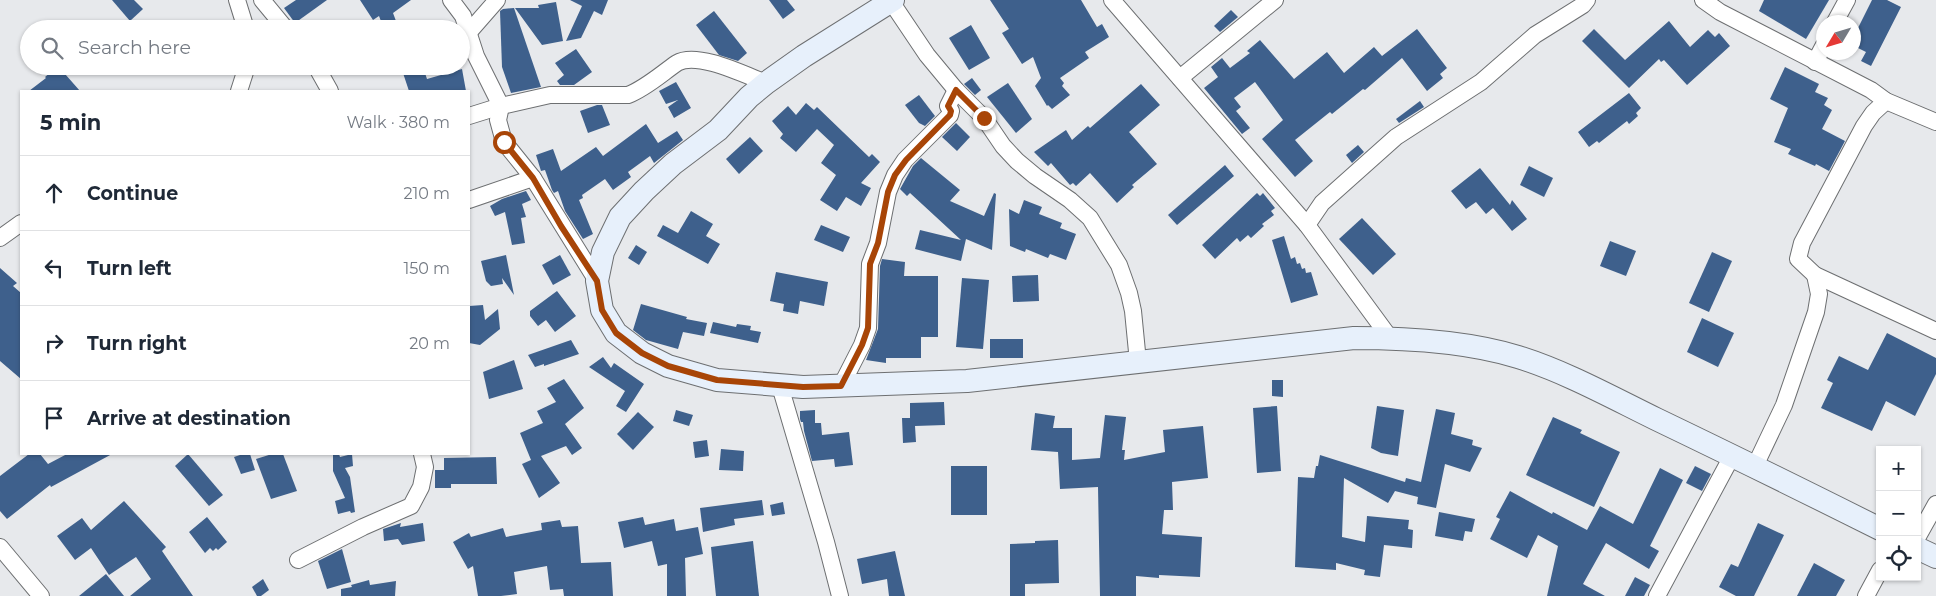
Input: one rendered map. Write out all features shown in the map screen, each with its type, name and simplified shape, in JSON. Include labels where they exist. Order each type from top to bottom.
[{"type":"street","points":[[237,0],[243,20]]},
{"type":"street","points":[[451,0],[464,20]]},
{"type":"street","points":[[470,31],[497,0]]},
{"type":"street","points":[[1138,362],[1133,311],[1122,274],[1119,265],[1090,218],[1070,200],[1017,161],[1003,146],[984,118],[956,90],[927,54],[891,0],[766,83],[749,97],[718,130],[659,177],[620,217],[603,252],[597,281],[602,310],[616,333],[642,353],[668,366],[717,380],[780,386],[841,386],[967,381],[1138,362],[1354,338],[1390,338],[1482,348],[1518,357],[1571,378],[1755,466],[1876,527]]},
{"type":"street","points":[[1112,0],[1307,225],[1390,338]]},
{"type":"street","points":[[1180,78],[1275,0]]},
{"type":"street","points":[[1307,225],[1322,203],[1396,137],[1481,82],[1535,35],[1583,5],[1587,0]]},
{"type":"street","points":[[1703,0],[1720,12],[1871,90],[1886,100],[1936,122]]},
{"type":"street","points":[[1839,15],[1847,0]]},
{"type":"street","points":[[266,1],[280,20]]},
{"type":"street","points":[[470,55],[501,106],[498,120],[504,142],[533,178],[561,226],[597,281]]},
{"type":"street","points":[[470,116],[501,106],[550,95],[628,95],[637,92],[680,62],[690,59],[720,66],[766,83]]},
{"type":"street","points":[[239,90],[244,75]]},
{"type":"street","points":[[321,75],[329,90]]},
{"type":"street","points":[[841,386],[862,345],[868,328],[870,264],[878,243],[888,192],[895,175],[906,160],[950,115],[951,111],[948,106],[956,90]]},
{"type":"street","points":[[1871,90],[1873,112]]},
{"type":"street","points":[[1886,100],[1873,112],[1802,243],[1798,260],[1815,274],[1936,331]]},
{"type":"street","points":[[470,200],[533,178]]},
{"type":"street","points":[[0,238],[20,224]]},
{"type":"street","points":[[1755,466],[1784,405],[1816,312],[1819,294],[1815,274]]},
{"type":"street","points":[[780,386],[840,596]]},
{"type":"street","points":[[298,560],[363,527],[411,506],[421,488],[426,467],[422,455]]},
{"type":"street","points":[[1657,596],[1732,456]]},
{"type":"street","points":[[1918,536],[1936,504]]},
{"type":"street","points":[[0,549],[41,596]]},
{"type":"street","points":[[1921,550],[1936,557]]},
{"type":"street","points":[[1866,596],[1876,577]]},
{"type":"building","points":[[112,0],[134,0],[143,9],[129,20]]},
{"type":"building","points":[[296,0],[327,0],[299,20],[293,20],[284,8]]},
{"type":"building","points":[[360,0],[411,0],[393,13],[396,20],[381,20],[379,16],[373,20]]},
{"type":"building","points":[[570,0],[608,0],[602,15],[594,11],[581,38],[566,41],[582,6]]},
{"type":"building","points":[[769,0],[787,0],[795,10],[783,19]]},
{"type":"building","points":[[990,0],[1081,0],[1097,27],[1102,24],[1109,37],[1085,52],[1089,58],[1060,78],[1064,83],[1062,86],[1070,95],[1052,109],[1047,106],[1035,86],[1041,78],[1033,57],[1022,64],[1002,33],[1009,29]]},
{"type":"building","points":[[1764,0],[1829,0],[1820,15],[1816,15],[1816,22],[1806,39],[1759,11]]},
{"type":"building","points":[[1872,0],[1887,0],[1901,7],[1871,66],[1861,61],[1866,52],[1861,50],[1861,22]]},
{"type":"building","points":[[556,2],[563,41],[542,45],[515,8],[539,8],[538,5]]},
{"type":"building","points":[[514,8],[541,87],[511,93],[502,67],[500,11]]},
{"type":"building","points":[[1231,10],[1238,17],[1220,32],[1214,26]]},
{"type":"building","points":[[714,11],[747,53],[738,61],[719,55],[696,25]]},
{"type":"building","points":[[1669,21],[1690,47],[1708,30],[1715,37],[1719,33],[1730,46],[1687,85],[1664,60],[1661,62],[1659,59],[1629,88],[1582,41],[1594,29],[1625,60]]},
{"type":"building","points":[[971,25],[990,58],[969,70],[949,38]]},
{"type":"building","points":[[1417,29],[1447,68],[1440,74],[1443,78],[1427,91],[1402,58],[1365,90],[1363,89],[1332,114],[1330,112],[1295,140],[1313,161],[1295,177],[1262,139],[1283,120],[1255,82],[1234,98],[1241,107],[1236,111],[1250,128],[1242,134],[1204,88],[1218,77],[1211,67],[1222,58],[1230,68],[1250,53],[1247,51],[1260,40],[1294,79],[1327,52],[1344,73],[1374,47],[1382,56]]},
{"type":"building","points":[[576,49],[592,72],[574,85],[560,85],[557,81],[564,75],[555,63]]},
{"type":"building","points":[[1785,67],[1819,84],[1815,92],[1828,98],[1824,105],[1832,110],[1822,129],[1845,141],[1829,171],[1788,154],[1791,149],[1774,142],[1788,108],[1770,99]]},
{"type":"building","points":[[47,75],[66,75],[79,90],[30,90]]},
{"type":"building","points":[[404,75],[426,75],[427,79],[441,75],[463,75],[466,90],[409,90]]},
{"type":"building","points":[[972,78],[981,90],[975,95],[964,84]]},
{"type":"building","points":[[676,82],[691,108],[674,118],[668,107],[678,100],[666,104],[659,91]]},
{"type":"building","points":[[1008,83],[1032,119],[1016,133],[987,97]]},
{"type":"building","points":[[1141,84],[1160,105],[1129,132],[1157,164],[1132,185],[1134,187],[1117,203],[1090,173],[1076,186],[1073,183],[1070,185],[1051,163],[1048,166],[1034,152],[1066,130],[1072,140],[1088,126],[1090,128]]},
{"type":"building","points":[[1629,93],[1641,108],[1636,113],[1638,116],[1629,124],[1627,121],[1599,143],[1597,141],[1589,147],[1578,132]]},
{"type":"building","points":[[919,95],[935,116],[925,126],[919,123],[905,105]]},
{"type":"building","points":[[1420,101],[1424,107],[1399,123],[1396,119]]},
{"type":"building","points":[[806,103],[814,110],[817,107],[869,157],[872,154],[880,162],[861,183],[871,188],[861,206],[846,197],[837,211],[820,200],[836,175],[821,163],[834,145],[817,129],[796,152],[780,138],[783,134],[772,121],[788,106],[796,115]]},
{"type":"building","points":[[602,105],[610,125],[588,133],[580,111]]},
{"type":"building","points":[[956,123],[970,137],[957,151],[942,137]]},
{"type":"building","points":[[646,124],[658,143],[677,131],[683,140],[654,163],[650,156],[628,172],[631,177],[613,190],[605,179],[582,195],[583,198],[579,200],[593,234],[583,239],[565,211],[558,191],[554,193],[545,170],[541,171],[536,155],[553,149],[561,171],[596,147],[603,156]]},
{"type":"building","points":[[750,137],[763,151],[739,174],[726,159]]},
{"type":"building","points":[[1358,145],[1364,152],[1352,163],[1346,155]]},
{"type":"building","points":[[921,158],[960,190],[950,201],[984,216],[994,193],[996,194],[992,250],[966,239],[961,261],[915,249],[920,230],[961,240],[910,193],[907,196],[900,189],[913,166]]},
{"type":"building","points":[[1225,165],[1234,176],[1177,225],[1168,215]]},
{"type":"building","points":[[1529,166],[1553,178],[1544,197],[1520,185]]},
{"type":"building","points":[[1480,168],[1510,205],[1512,200],[1527,219],[1512,231],[1493,208],[1486,214],[1476,202],[1466,209],[1451,191]]},
{"type":"building","points":[[526,191],[531,200],[522,204],[526,217],[521,218],[525,243],[512,245],[505,212],[495,216],[490,206],[502,199]]},
{"type":"building","points":[[1257,193],[1260,196],[1263,193],[1275,208],[1271,211],[1274,215],[1262,224],[1264,226],[1251,238],[1248,235],[1240,242],[1237,238],[1215,259],[1202,245]]},
{"type":"building","points":[[1024,200],[1042,207],[1039,214],[1062,223],[1060,228],[1076,234],[1066,260],[1050,254],[1048,258],[1026,249],[1025,252],[1010,246],[1009,209],[1019,214]]},
{"type":"building","points":[[691,211],[713,224],[706,236],[720,244],[708,264],[657,236],[663,225],[678,233]]},
{"type":"building","points":[[1362,218],[1396,254],[1373,275],[1339,239]]},
{"type":"building","points":[[821,225],[850,237],[843,252],[814,240]]},
{"type":"building","points":[[1284,236],[1291,259],[1295,257],[1297,264],[1300,263],[1302,269],[1305,268],[1306,273],[1311,272],[1318,295],[1291,303],[1272,240]]},
{"type":"building","points":[[1610,241],[1636,251],[1626,276],[1600,266]]},
{"type":"building","points":[[636,245],[647,252],[639,265],[628,258]]},
{"type":"building","points":[[1712,252],[1732,261],[1709,312],[1689,303]]},
{"type":"building","points":[[506,255],[514,295],[502,278],[503,284],[491,286],[486,281],[481,261]]},
{"type":"building","points":[[560,255],[571,275],[553,285],[542,265]]},
{"type":"building","points":[[882,259],[905,262],[904,276],[938,276],[938,337],[921,337],[921,358],[886,358],[886,363],[866,360],[878,329],[880,266]]},
{"type":"building","points":[[0,268],[17,283],[13,286],[20,292],[20,378],[0,361]]},
{"type":"building","points":[[776,272],[828,282],[824,306],[800,301],[798,314],[783,311],[784,304],[770,301]]},
{"type":"building","points":[[1038,275],[1039,301],[1013,302],[1012,276]]},
{"type":"building","points":[[962,278],[989,280],[983,349],[956,347]]},
{"type":"building","points":[[557,291],[576,316],[555,332],[546,320],[538,326],[530,316],[530,311]]},
{"type":"building","points":[[641,304],[687,317],[686,319],[707,323],[704,336],[683,332],[678,349],[646,340],[633,330]]},
{"type":"building","points":[[483,305],[485,320],[498,309],[500,329],[480,345],[470,343],[470,306]]},
{"type":"building","points":[[1702,318],[1734,333],[1718,367],[1687,352]]},
{"type":"building","points":[[713,322],[736,327],[737,324],[751,326],[750,330],[761,332],[758,343],[710,333]]},
{"type":"building","points":[[1887,333],[1936,358],[1936,374],[1915,416],[1886,401],[1872,431],[1821,408],[1833,383],[1827,380],[1839,356],[1868,370]]},
{"type":"building","points":[[990,339],[1023,339],[1023,358],[990,358]]},
{"type":"building","points":[[571,340],[579,354],[544,366],[544,364],[535,367],[528,355]]},
{"type":"building","points":[[603,357],[611,368],[614,363],[644,384],[626,412],[616,406],[625,391],[589,367]]},
{"type":"building","points":[[514,360],[523,389],[489,399],[483,372]]},
{"type":"building","points":[[564,379],[584,408],[565,424],[582,448],[572,455],[566,446],[541,456],[560,483],[539,498],[522,464],[531,460],[520,433],[543,423],[537,411],[556,402],[547,388]]},
{"type":"building","points":[[1272,380],[1283,380],[1283,397],[1272,396]]},
{"type":"building","points":[[944,402],[945,425],[915,426],[916,442],[903,443],[902,418],[910,418],[910,403]]},
{"type":"building","points":[[1277,406],[1281,471],[1257,473],[1253,408]]},
{"type":"building","points":[[1377,406],[1404,410],[1398,456],[1381,453],[1371,448]]},
{"type":"building","points":[[1436,409],[1455,413],[1451,434],[1473,440],[1472,445],[1482,448],[1470,472],[1445,464],[1436,508],[1417,504],[1418,497],[1395,491],[1388,503],[1344,478],[1342,537],[1365,542],[1367,516],[1409,520],[1408,529],[1413,530],[1412,548],[1384,545],[1380,577],[1364,575],[1365,570],[1336,563],[1336,570],[1295,567],[1298,477],[1314,478],[1320,455],[1405,482],[1406,478],[1421,482]]},
{"type":"building","points":[[676,410],[693,415],[689,426],[673,421]]},
{"type":"building","points":[[815,410],[815,423],[821,423],[822,435],[849,432],[853,465],[835,467],[834,459],[812,461],[803,422],[800,419],[800,411]]},
{"type":"building","points":[[638,412],[654,427],[633,450],[617,434]]},
{"type":"building","points":[[1035,413],[1055,416],[1053,428],[1072,428],[1072,460],[1100,458],[1105,415],[1126,417],[1122,450],[1125,450],[1124,460],[1165,452],[1163,430],[1203,426],[1208,478],[1172,482],[1173,510],[1164,510],[1162,534],[1202,537],[1200,577],[1159,575],[1159,578],[1136,576],[1136,596],[1100,596],[1098,487],[1060,489],[1058,452],[1031,450]]},
{"type":"building","points":[[1553,417],[1582,430],[1580,433],[1620,452],[1594,507],[1526,475]]},
{"type":"building","points":[[707,440],[709,456],[695,458],[693,442]]},
{"type":"building","points":[[721,449],[744,451],[743,471],[719,470]]},
{"type":"building","points":[[28,455],[41,455],[48,464],[65,455],[110,455],[51,487],[50,485],[7,519],[0,511],[0,476]]},
{"type":"building","points":[[189,455],[223,495],[209,506],[175,466]]},
{"type":"building","points":[[250,455],[255,470],[241,474],[234,457]]},
{"type":"building","points":[[269,455],[283,455],[297,491],[271,499],[256,459]]},
{"type":"building","points":[[333,455],[339,455],[340,457],[352,455],[353,466],[345,468],[350,477],[355,512],[351,513],[350,511],[338,514],[335,501],[345,498],[333,471]]},
{"type":"building","points":[[496,457],[497,484],[451,484],[451,488],[435,488],[435,470],[444,470],[444,458]]},
{"type":"building","points":[[951,466],[987,466],[987,515],[951,515]]},
{"type":"building","points":[[1695,466],[1711,474],[1702,491],[1686,483]]},
{"type":"building","points":[[1660,468],[1683,480],[1650,546],[1659,551],[1649,569],[1606,543],[1583,584],[1605,596],[1547,596],[1558,546],[1538,535],[1527,558],[1490,539],[1500,519],[1496,517],[1510,491],[1552,514],[1553,512],[1587,530],[1600,506],[1633,524]]},
{"type":"building","points":[[762,500],[764,515],[734,519],[735,525],[703,532],[700,508]]},
{"type":"building","points":[[124,501],[166,547],[162,551],[193,596],[130,596],[151,579],[136,557],[109,575],[91,548],[75,560],[57,536],[82,518],[91,530]]},
{"type":"building","points":[[783,502],[785,514],[772,516],[770,505]]},
{"type":"building","points":[[1439,512],[1475,519],[1472,532],[1465,531],[1463,541],[1435,536]]},
{"type":"building","points":[[207,517],[227,542],[218,550],[216,548],[213,551],[210,548],[205,553],[189,532]]},
{"type":"building","points":[[643,517],[645,525],[674,519],[676,531],[698,527],[703,554],[685,558],[686,596],[667,596],[667,564],[658,566],[652,541],[624,548],[618,522]]},
{"type":"building","points":[[560,520],[562,527],[578,526],[581,563],[611,562],[613,596],[564,596],[563,589],[550,590],[547,566],[514,572],[517,594],[478,596],[473,566],[468,569],[453,542],[469,533],[471,537],[503,528],[506,537],[542,530],[541,523]]},
{"type":"building","points":[[401,523],[400,527],[423,523],[425,541],[402,545],[398,539],[384,541],[383,529]]},
{"type":"building","points":[[1758,523],[1784,535],[1754,596],[1736,596],[1719,587],[1731,564],[1738,567]]},
{"type":"building","points":[[1058,540],[1059,583],[1025,584],[1025,596],[1010,596],[1010,544]]},
{"type":"building","points":[[753,541],[759,596],[716,596],[711,547]]},
{"type":"building","points":[[342,549],[351,582],[327,589],[318,561]]},
{"type":"building","points":[[895,551],[905,596],[889,596],[887,579],[862,584],[857,559]]},
{"type":"building","points":[[1814,563],[1845,580],[1836,596],[1797,596]]},
{"type":"building","points":[[106,574],[124,596],[79,596]]},
{"type":"building","points":[[1635,577],[1650,585],[1644,596],[1625,596]]},
{"type":"building","points":[[263,579],[269,590],[261,596],[257,596],[252,587]]},
{"type":"building","points":[[369,580],[370,585],[396,581],[395,596],[341,596],[341,589]]},
{"type":"route","points":[[504,142],[533,178],[561,226],[597,281],[602,310],[616,333],[642,353],[668,366],[717,380],[803,387],[841,386],[862,345],[868,328],[870,264],[878,243],[888,192],[895,175],[906,160],[950,115],[951,111],[948,106],[956,90],[984,118]]}]
